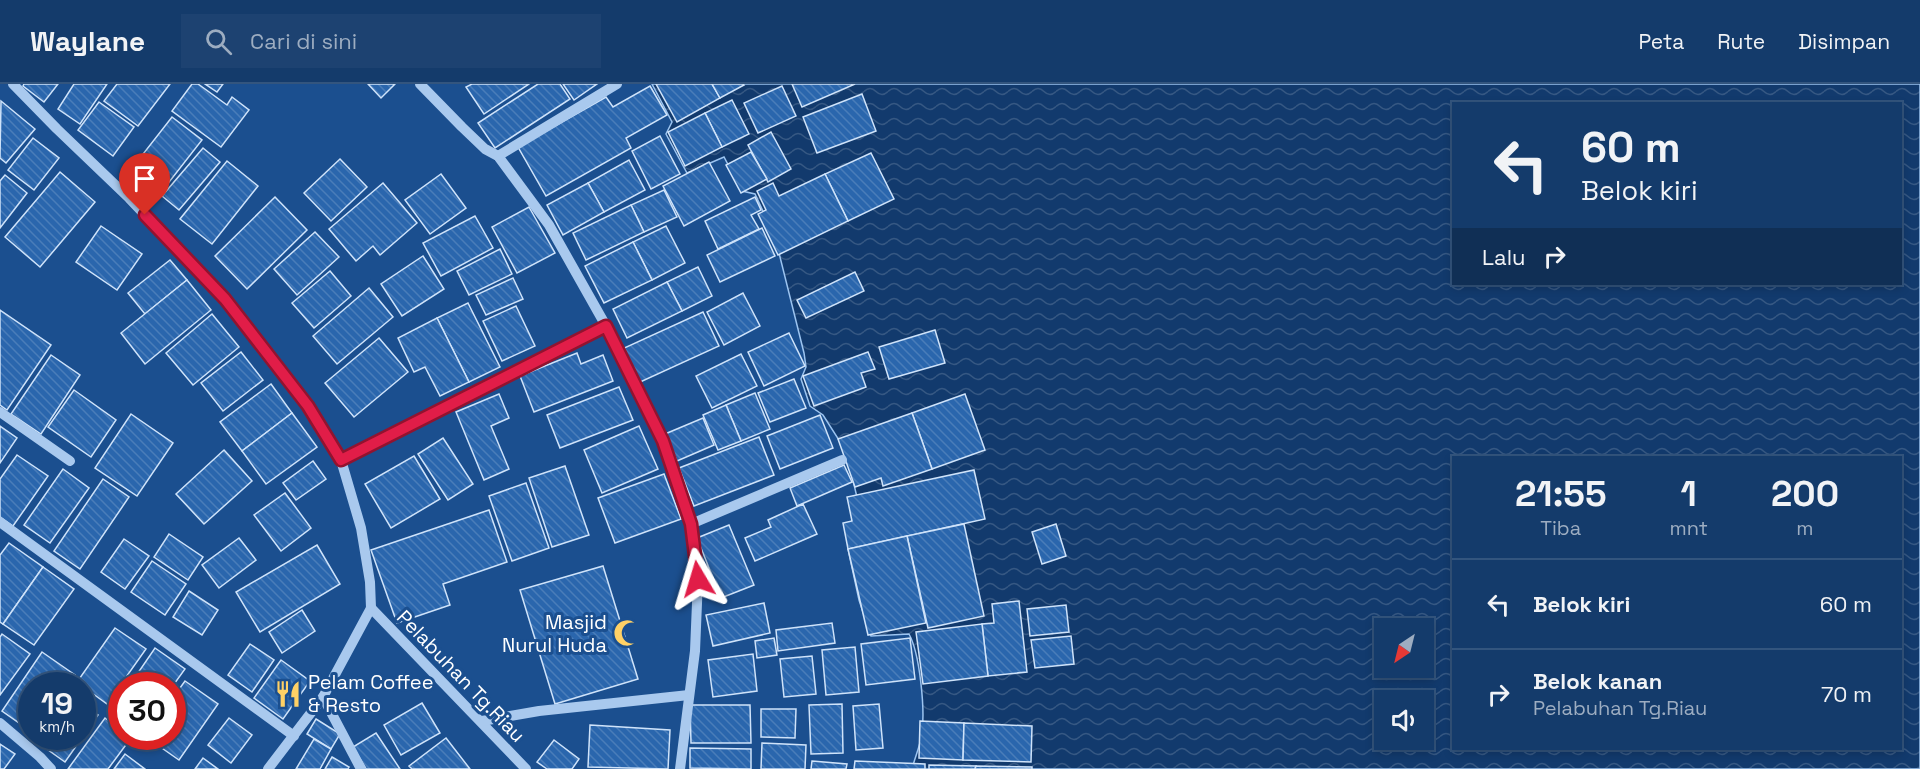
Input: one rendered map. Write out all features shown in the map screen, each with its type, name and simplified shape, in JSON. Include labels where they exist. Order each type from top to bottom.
[{"type":"street","name":"Pelabuhan Tg.Riau","points":[[13,84],[129,198],[225,299],[308,406],[341,460],[361,528],[370,582],[370,608],[323,697],[268,769]]},
{"type":"street","points":[[420,84],[462,127],[485,148],[498,156],[549,225],[606,326],[663,441],[691,524],[698,579],[695,651],[680,769]]},
{"type":"street","points":[[498,156],[616,84]]},
{"type":"street","points":[[341,460],[606,326]]},
{"type":"street","points":[[0,412],[70,461]]},
{"type":"street","points":[[691,524],[843,460]]},
{"type":"street","points":[[0,522],[294,736]]},
{"type":"street","name":"Pelabuhan Tg.Riau","points":[[370,608],[482,721],[526,769]]},
{"type":"street","points":[[482,721],[539,711],[689,695]]},
{"type":"street","points":[[323,697],[361,769]]},
{"type":"street","points":[[0,723],[51,769]]},
{"type":"water","points":[[652,84],[1920,84],[1920,769],[912,769],[923,722],[921,682],[913,643],[909,634],[871,636],[859,600],[848,549],[866,535],[846,451],[823,415],[810,406],[801,379],[806,367],[804,353],[775,237],[755,194],[742,191],[724,157],[687,173],[666,134],[672,122]]},
{"type":"building","points":[[24,84],[58,84],[44,102],[23,86]]},
{"type":"building","points":[[74,84],[107,84],[80,124],[58,109]]},
{"type":"building","points":[[117,84],[170,84],[138,126],[104,101]]},
{"type":"building","points":[[192,84],[198,84],[227,105],[232,97],[249,110],[221,147],[172,111]]},
{"type":"building","points":[[205,84],[223,84],[217,92]]},
{"type":"building","points":[[368,84],[395,84],[381,98]]},
{"type":"building","points":[[472,84],[529,84],[484,114],[466,87]]},
{"type":"building","points":[[538,84],[560,84],[570,99],[495,148],[478,123]]},
{"type":"building","points":[[563,84],[597,84],[574,100]]},
{"type":"building","points":[[656,84],[712,84],[720,98],[677,122]]},
{"type":"building","points":[[712,84],[743,84],[744,85],[720,98]]},
{"type":"building","points":[[792,84],[855,84],[802,107]]},
{"type":"building","points":[[650,86],[667,115],[626,138],[631,148],[546,196],[518,147],[606,97],[613,107]]},
{"type":"building","points":[[782,86],[796,116],[758,133],[744,103]]},
{"type":"building","points":[[862,94],[876,131],[817,153],[803,117]]},
{"type":"building","points":[[732,100],[749,134],[722,147],[705,113]]},
{"type":"building","points":[[1,101],[35,129],[6,163],[0,158]]},
{"type":"building","points":[[99,102],[134,127],[113,156],[78,130]]},
{"type":"building","points":[[705,113],[722,147],[685,166],[668,132]]},
{"type":"building","points":[[172,117],[202,140],[166,186],[136,163]]},
{"type":"building","points":[[771,132],[791,169],[768,182],[748,145]]},
{"type":"building","points":[[660,136],[680,174],[651,189],[632,151]]},
{"type":"building","points":[[33,138],[59,158],[34,190],[8,170]]},
{"type":"building","points":[[203,148],[220,162],[179,210],[162,196]]},
{"type":"building","points":[[751,152],[767,179],[741,193],[726,165]]},
{"type":"building","points":[[871,153],[894,199],[848,221],[825,174]]},
{"type":"building","points":[[340,159],[367,187],[331,221],[304,193]]},
{"type":"building","points":[[629,160],[645,190],[604,212],[588,183]]},
{"type":"building","points":[[227,161],[258,186],[212,244],[180,219]]},
{"type":"building","points":[[709,162],[730,201],[684,226],[663,186]]},
{"type":"building","points":[[60,172],[95,202],[40,267],[5,237]]},
{"type":"building","points":[[441,174],[466,208],[430,234],[405,200]]},
{"type":"building","points":[[825,174],[848,221],[778,255],[758,214],[766,210],[757,191],[773,183],[779,196]]},
{"type":"building","points":[[5,175],[27,193],[0,228],[0,181]]},
{"type":"building","points":[[383,183],[417,223],[380,255],[373,246],[356,261],[329,229]]},
{"type":"building","points":[[588,183],[604,212],[563,235],[547,205]]},
{"type":"building","points":[[664,190],[677,217],[644,232],[631,205]]},
{"type":"building","points":[[275,197],[307,230],[247,289],[215,256]]},
{"type":"building","points":[[755,197],[761,210],[751,215],[759,229],[718,249],[705,221]]},
{"type":"building","points":[[631,205],[644,232],[586,260],[573,233]]},
{"type":"building","points":[[529,207],[555,253],[517,273],[492,227]]},
{"type":"building","points":[[475,216],[493,248],[441,276],[423,243]]},
{"type":"building","points":[[101,226],[142,254],[117,290],[76,262]]},
{"type":"building","points":[[666,226],[685,263],[652,280],[633,242]]},
{"type":"building","points":[[762,228],[775,256],[720,282],[707,255]]},
{"type":"building","points":[[315,232],[339,257],[297,295],[274,269]]},
{"type":"building","points":[[633,242],[652,280],[604,303],[585,266]]},
{"type":"building","points":[[500,249],[512,274],[469,295],[457,271]]},
{"type":"building","points":[[423,256],[444,289],[402,316],[381,284]]},
{"type":"building","points":[[170,260],[187,280],[145,314],[128,293]]},
{"type":"building","points":[[698,267],[712,296],[682,311],[667,282]]},
{"type":"building","points":[[330,271],[351,296],[314,328],[292,303]]},
{"type":"building","points":[[855,272],[864,291],[806,318],[797,300]]},
{"type":"building","points":[[513,278],[523,299],[486,315],[476,295]]},
{"type":"building","points":[[187,280],[211,310],[145,364],[121,333]]},
{"type":"building","points":[[667,282],[682,311],[627,338],[613,309]]},
{"type":"building","points":[[369,288],[393,317],[337,364],[313,336]]},
{"type":"building","points":[[743,293],[760,326],[724,345],[707,312]]},
{"type":"building","points":[[468,303],[500,367],[469,382],[437,318]]},
{"type":"building","points":[[516,306],[535,346],[502,361],[483,321]]},
{"type":"building","points":[[0,310],[51,345],[7,410],[0,405]]},
{"type":"building","points":[[703,312],[719,346],[638,383],[622,349]]},
{"type":"building","points":[[212,314],[239,347],[193,385],[166,353]]},
{"type":"building","points":[[437,318],[469,382],[440,396],[425,367],[414,372],[398,338]]},
{"type":"building","points":[[935,330],[945,363],[889,379],[879,347]]},
{"type":"building","points":[[789,333],[805,366],[764,386],[748,352]]},
{"type":"building","points":[[379,338],[408,372],[354,417],[325,383]]},
{"type":"building","points":[[241,352],[263,380],[223,411],[201,383]]},
{"type":"building","points":[[868,352],[875,369],[861,373],[866,387],[814,406],[803,376]]},
{"type":"building","points":[[577,353],[581,364],[603,355],[613,381],[534,412],[520,376]]},
{"type":"building","points":[[741,354],[757,386],[712,408],[696,376]]},
{"type":"building","points":[[51,355],[80,375],[41,434],[11,414]]},
{"type":"building","points":[[794,379],[806,408],[770,422],[758,393]]},
{"type":"building","points":[[271,384],[292,413],[242,451],[220,422]]},
{"type":"building","points":[[619,387],[633,420],[560,448],[547,415]]},
{"type":"building","points":[[74,390],[116,420],[91,457],[48,427]]},
{"type":"building","points":[[755,393],[770,429],[741,441],[726,405]]},
{"type":"building","points":[[499,394],[509,418],[491,426],[509,469],[484,480],[456,412]]},
{"type":"building","points":[[965,394],[985,450],[932,469],[912,413]]},
{"type":"building","points":[[726,405],[741,441],[718,450],[703,415]]},
{"type":"building","points":[[292,413],[317,447],[266,484],[242,451]]},
{"type":"building","points":[[912,413],[932,469],[883,486],[881,478],[855,487],[838,439]]},
{"type":"building","points":[[131,414],[173,443],[137,496],[95,468]]},
{"type":"building","points":[[820,415],[833,448],[780,469],[767,436]]},
{"type":"building","points":[[703,418],[714,445],[677,461],[665,434]]},
{"type":"building","points":[[0,426],[17,438],[0,463]]},
{"type":"building","points":[[639,426],[658,469],[602,493],[584,450]]},
{"type":"building","points":[[759,437],[774,475],[694,506],[679,468]]},
{"type":"building","points":[[443,438],[473,484],[448,500],[418,454]]},
{"type":"building","points":[[224,450],[252,481],[204,524],[176,494]]},
{"type":"building","points":[[17,455],[48,476],[13,526],[0,517],[0,479]]},
{"type":"building","points":[[414,456],[440,499],[391,528],[365,484]]},
{"type":"building","points":[[313,461],[326,479],[296,500],[283,483]]},
{"type":"building","points":[[844,465],[852,482],[797,506],[790,488]]},
{"type":"building","points":[[565,466],[589,535],[552,547],[529,478]]},
{"type":"building","points":[[63,469],[89,488],[50,543],[24,525]]},
{"type":"building","points":[[974,470],[985,519],[848,549],[843,523],[852,521],[847,497]]},
{"type":"building","points":[[664,474],[681,519],[615,543],[598,498]]},
{"type":"building","points":[[103,479],[129,497],[80,569],[54,551]]},
{"type":"building","points":[[526,483],[549,548],[512,561],[489,496]]},
{"type":"building","points":[[285,493],[311,528],[281,551],[254,515]]},
{"type":"building","points":[[803,504],[817,534],[755,561],[745,538],[771,527],[768,520]]},
{"type":"building","points":[[489,510],[507,562],[443,584],[450,605],[397,623],[371,550]]},
{"type":"building","points":[[964,524],[984,616],[928,628],[907,536]]},
{"type":"building","points":[[1056,524],[1066,556],[1042,564],[1032,532]]},
{"type":"building","points":[[729,525],[754,585],[721,598],[697,538]]},
{"type":"building","points":[[169,534],[203,557],[188,580],[154,557]]},
{"type":"building","points":[[907,536],[926,623],[868,635],[848,549]]},
{"type":"building","points":[[239,538],[256,560],[219,588],[202,565]]},
{"type":"building","points":[[124,539],[149,556],[125,589],[101,572]]},
{"type":"building","points":[[9,543],[43,567],[3,624],[0,622],[0,555]]},
{"type":"building","points":[[317,545],[340,584],[260,632],[236,592]]},
{"type":"building","points":[[152,561],[186,584],[165,615],[131,592]]},
{"type":"building","points":[[603,566],[638,679],[555,704],[520,590]]},
{"type":"building","points":[[43,567],[74,589],[34,645],[3,624]]},
{"type":"building","points":[[189,591],[218,610],[202,635],[173,617]]},
{"type":"building","points":[[1019,601],[1027,672],[988,676],[982,624],[994,623],[992,604]]},
{"type":"building","points":[[764,603],[770,633],[713,646],[706,615]]},
{"type":"building","points":[[1066,605],[1069,632],[1030,636],[1027,609]]},
{"type":"building","points":[[302,610],[315,631],[282,653],[269,632]]},
{"type":"building","points":[[832,623],[835,643],[778,651],[776,630]]},
{"type":"building","points":[[982,624],[988,676],[923,684],[916,632]]},
{"type":"building","points":[[115,628],[146,649],[130,672],[108,672],[107,704],[96,696],[96,672],[84,672]]},
{"type":"building","points":[[2,634],[30,654],[0,695],[0,637]]},
{"type":"building","points":[[1071,636],[1074,664],[1035,668],[1031,640]]},
{"type":"building","points":[[774,638],[777,655],[757,658],[755,641]]},
{"type":"building","points":[[910,638],[915,679],[866,685],[861,644]]},
{"type":"building","points":[[250,644],[274,660],[252,692],[228,675]]},
{"type":"building","points":[[855,647],[859,692],[826,695],[822,650]]},
{"type":"building","points":[[155,648],[185,669],[183,672],[139,672]]},
{"type":"building","points":[[42,652],[71,672],[28,672]]},
{"type":"building","points":[[753,654],[757,691],[713,697],[708,660]]},
{"type":"building","points":[[812,656],[816,694],[784,697],[780,659]]},
{"type":"building","points":[[281,660],[310,681],[283,719],[254,698]]},
{"type":"building","points":[[186,682],[218,704],[186,750]]},
{"type":"building","points":[[18,687],[18,722],[2,711]]},
{"type":"building","points":[[422,703],[440,733],[401,755],[384,725]]},
{"type":"building","points":[[842,704],[843,753],[811,754],[809,705]]},
{"type":"building","points":[[879,704],[883,748],[856,750],[853,706]]},
{"type":"building","points":[[690,705],[750,705],[751,743],[691,743]]},
{"type":"building","points":[[761,709],[796,709],[795,738],[761,737]]},
{"type":"building","points":[[105,718],[108,720],[108,750],[122,750],[108,769],[68,769],[82,750],[96,750],[96,730]]},
{"type":"building","points":[[229,718],[252,735],[231,763],[208,745]]},
{"type":"building","points":[[316,719],[340,734],[331,749],[307,734]]},
{"type":"building","points":[[920,721],[964,723],[963,760],[919,758]]},
{"type":"building","points":[[964,723],[1032,726],[1031,762],[963,760]]},
{"type":"building","points":[[590,725],[670,730],[668,769],[588,767]]},
{"type":"building","points":[[376,733],[400,769],[366,769],[353,747]]},
{"type":"building","points":[[446,738],[470,769],[412,769],[409,766]]},
{"type":"building","points":[[314,739],[331,749],[320,769],[296,769]]},
{"type":"building","points":[[554,740],[579,759],[572,769],[547,769],[537,762]]},
{"type":"building","points":[[762,743],[806,745],[805,769],[761,769]]},
{"type":"building","points":[[0,744],[15,754],[4,769],[0,769]]},
{"type":"building","points":[[690,748],[751,749],[751,769],[690,768]]},
{"type":"building","points":[[48,750],[73,750],[65,762]]},
{"type":"building","points":[[165,750],[186,750],[179,760]]},
{"type":"building","points":[[125,754],[145,769],[114,769]]},
{"type":"building","points":[[332,757],[349,767],[348,769],[325,769]]},
{"type":"building","points":[[203,758],[218,769],[195,769]]},
{"type":"building","points":[[812,761],[847,764],[846,769],[811,769]]},
{"type":"building","points":[[855,761],[925,764],[925,769],[854,769]]},
{"type":"building","points":[[929,765],[976,766],[975,769],[929,769]]},
{"type":"building","points":[[976,766],[1032,767],[1032,769],[975,769]]},
{"type":"place","name":"Masjid Nurul Huda","points":[[627,633]]},
{"type":"place","name":"Pelam Coffee & Resto","points":[[288,694]]},
{"type":"route","points":[[145,215],[225,299],[308,406],[341,460],[606,326],[663,441],[691,524],[698,579]]}]
